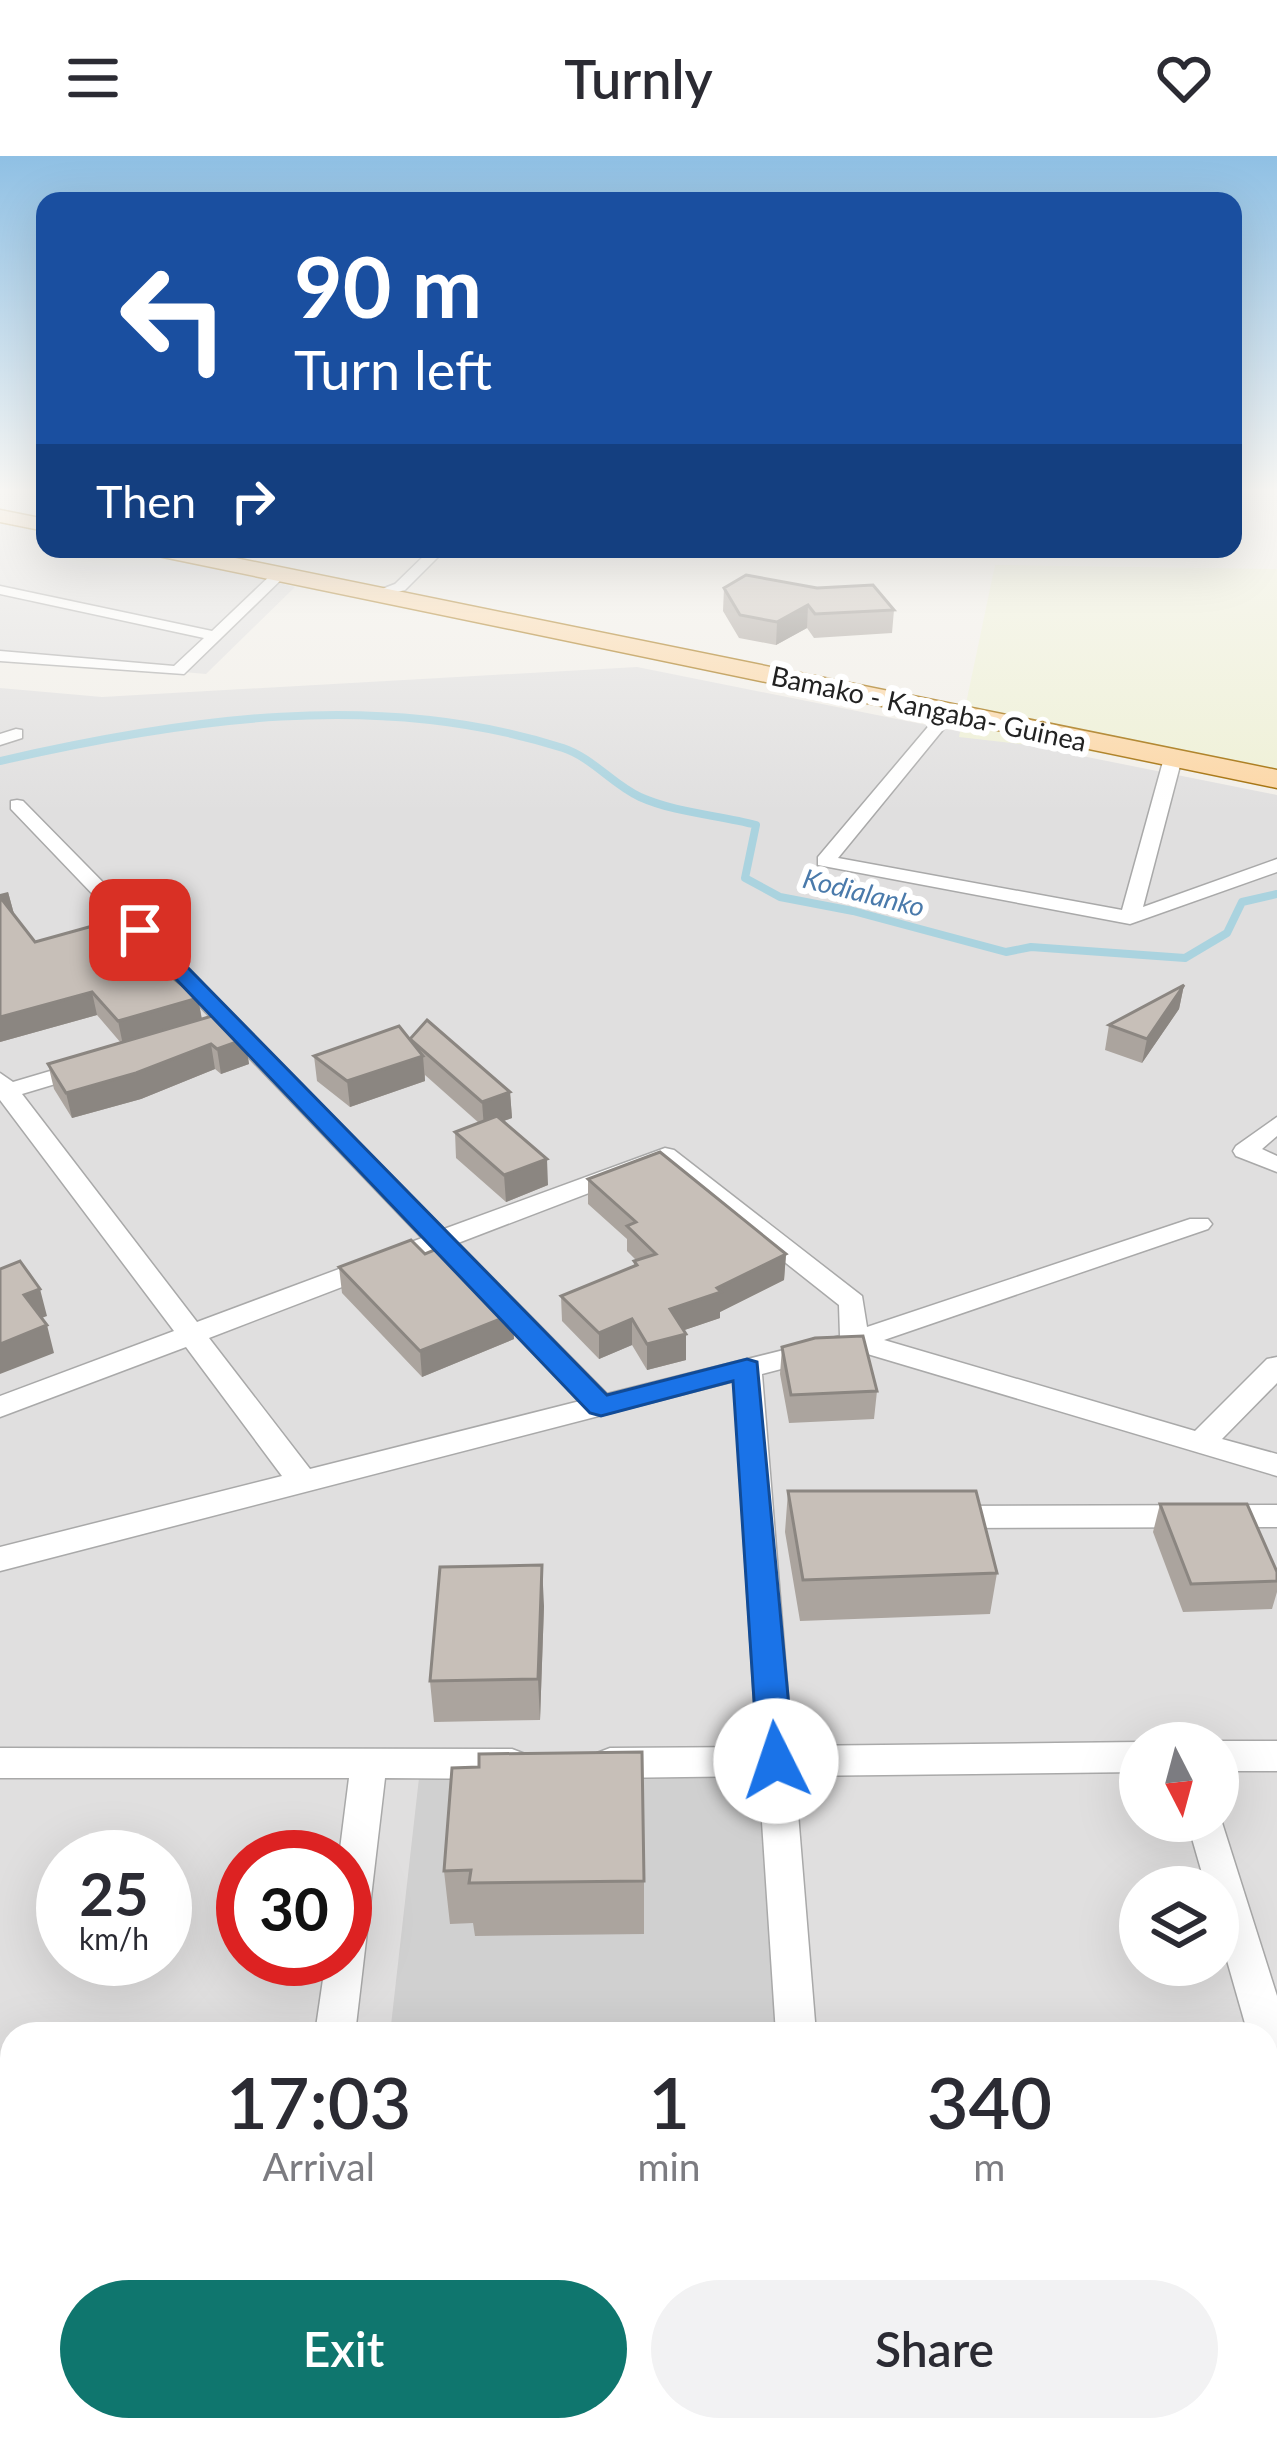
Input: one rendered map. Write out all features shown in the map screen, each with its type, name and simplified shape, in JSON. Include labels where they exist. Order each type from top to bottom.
[{"type":"main road","name":"Bamako - Kangaba- Guinea","points":[[392,599],[1277,779]]},
{"type":"street","points":[[40,599],[214,636]]},
{"type":"street","points":[[0,656],[178,671],[253,599]]},
{"type":"street","points":[[0,673],[42,659]]},
{"type":"street","points":[[949,712],[825,861],[1130,918],[1277,865]]},
{"type":"street","points":[[1130,918],[1173,758]]},
{"type":"street","points":[[17,805],[221,1027],[442,1239],[601,1406]]},
{"type":"street","points":[[97,1064],[2,1088],[303,1482]]},
{"type":"street","points":[[1277,1124],[1245,1151],[1277,1165]]},
{"type":"street","points":[[0,1407],[664,1155],[852,1301],[854,1341]]},
{"type":"street","points":[[0,1559],[854,1341],[1199,1224]]},
{"type":"street","points":[[854,1341],[1277,1466]]},
{"type":"street","points":[[1200,1443],[1277,1366]]},
{"type":"street","points":[[747,1368],[769,1517],[776,1761],[795,2022]]},
{"type":"street","points":[[923,1517],[1277,1516]]},
{"type":"street","points":[[1239,1756],[1277,1756]]},
{"type":"street","points":[[584,1763],[1119,1757]]},
{"type":"street","points":[[0,1763],[536,1763]]},
{"type":"street","points":[[361,1830],[369,1765]]},
{"type":"street","points":[[1211,1842],[1265,2022]]},
{"type":"street","points":[[337,2022],[341,1986]]},
{"type":"shaded area","points":[[0,599],[283,599],[206,674],[0,656]]},
{"type":"shaded area","points":[[637,667],[1277,795],[1277,2022],[0,2022],[0,688],[102,697]]},
{"type":"shaded area","points":[[419,1778],[760,1778],[775,2022],[391,2022]]},
{"type":"green space","points":[[988,599],[1277,599],[1277,773],[959,737]]},
{"type":"building","points":[[730,599],[884,599],[894,610],[815,614],[808,605],[777,622],[740,615]]},
{"type":"building","points":[[0,897],[35,942],[125,917],[149,941],[133,946],[198,998],[118,1021],[92,992],[0,1017]]},
{"type":"building","points":[[1184,985],[1147,1039],[1109,1025]]},
{"type":"building","points":[[219,1014],[245,1039],[217,1049],[211,1044],[66,1093],[48,1064]]},
{"type":"building","points":[[427,1020],[510,1092],[482,1102],[410,1039]]},
{"type":"building","points":[[399,1026],[423,1056],[347,1081],[314,1056]]},
{"type":"building","points":[[497,1116],[547,1159],[504,1175],[455,1132]]},
{"type":"building","points":[[660,1152],[786,1254],[717,1288],[721,1292],[670,1309],[686,1334],[647,1344],[632,1319],[599,1333],[561,1296],[656,1254],[627,1226],[636,1222],[588,1179]]},
{"type":"building","points":[[411,1240],[425,1254],[446,1245],[513,1314],[420,1351],[339,1267]]},
{"type":"building","points":[[20,1261],[40,1289],[24,1295],[47,1325],[0,1344],[0,1269]]},
{"type":"building","points":[[863,1336],[877,1391],[791,1395],[782,1347],[815,1338]]},
{"type":"building","points":[[788,1491],[976,1491],[997,1573],[803,1580]]},
{"type":"building","points":[[1160,1504],[1247,1504],[1277,1581],[1191,1584]]},
{"type":"building","points":[[542,1565],[538,1679],[430,1681],[440,1567]]},
{"type":"building","points":[[642,1752],[644,1881],[469,1883],[471,1870],[444,1871],[452,1768],[479,1767],[479,1754]]},
{"type":"waterway","name":"Kodialanko","points":[[0,761],[139,733],[281,717],[423,719],[493,730],[574,752],[630,792],[654,802],[756,825],[745,878],[780,897],[853,911],[1006,952],[1031,947],[1185,958],[1227,933],[1242,902],[1277,894]]},
{"type":"route","points":[[140,930],[601,1406],[747,1368],[776,1761]]}]
